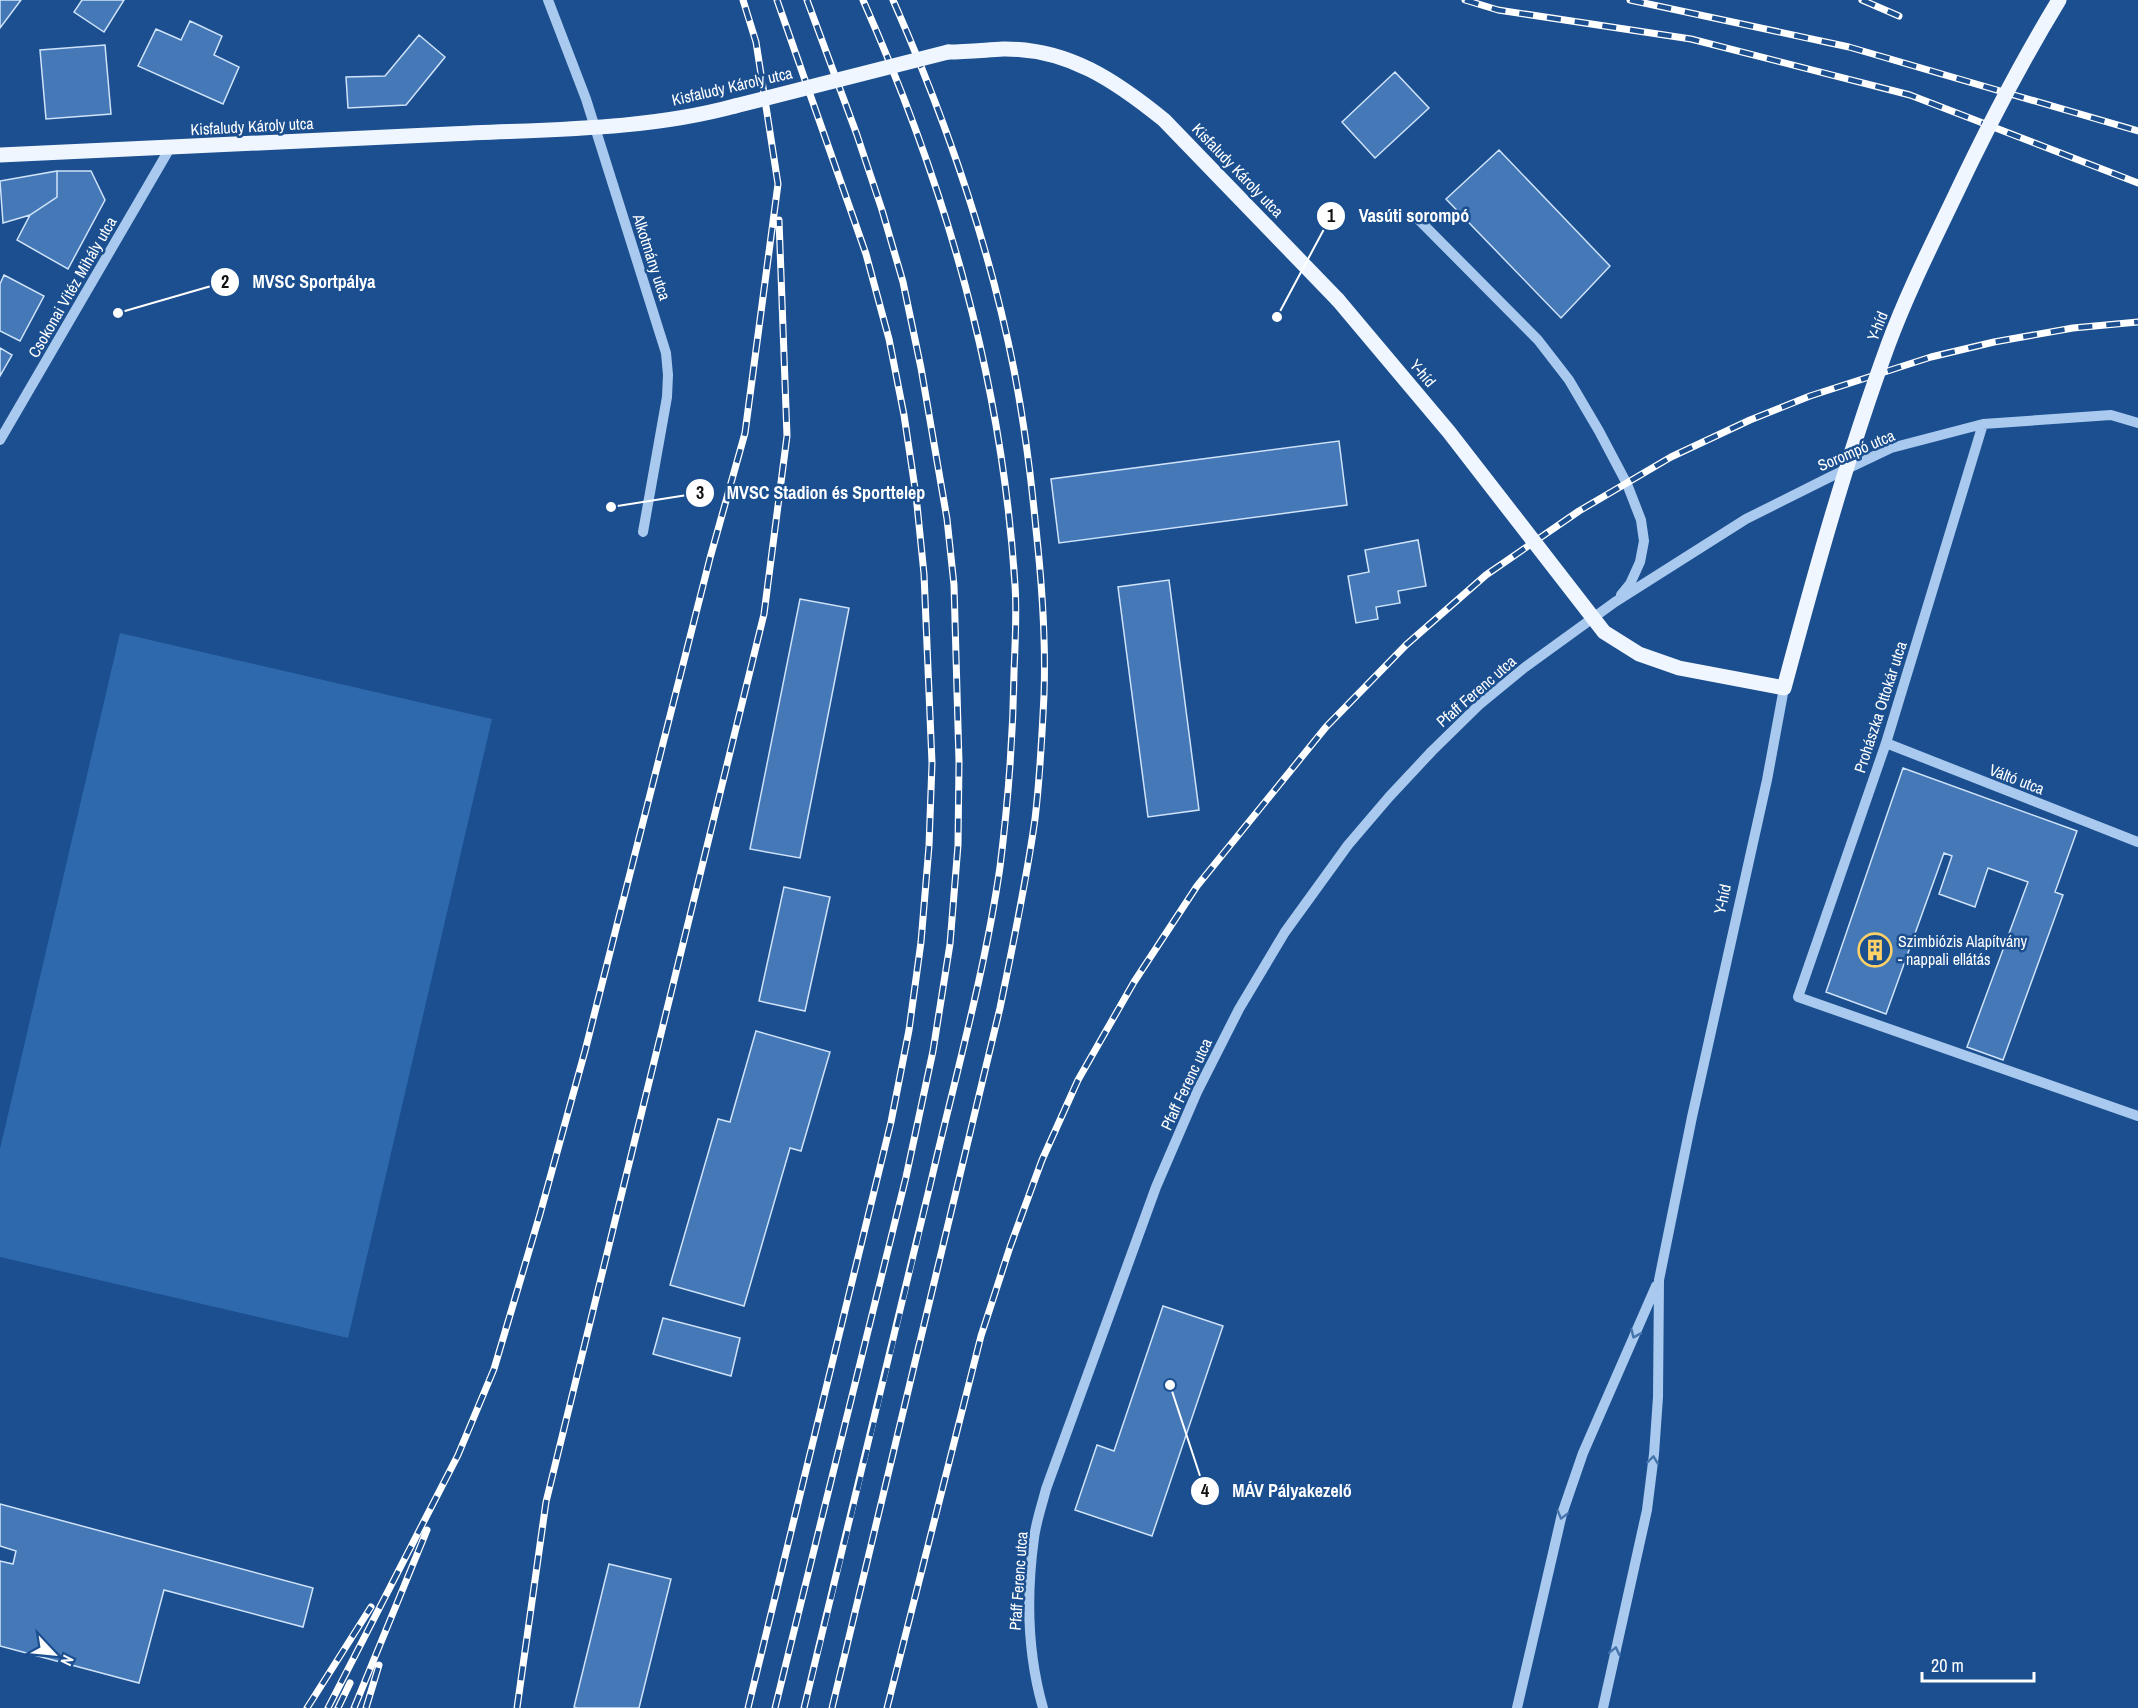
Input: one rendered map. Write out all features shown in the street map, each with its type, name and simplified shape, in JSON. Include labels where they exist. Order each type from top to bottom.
[{"type":"main road","name":"Y-híd","points":[[1338,300],[1449,432],[1604,632],[1639,654],[1679,668],[1784,688],[1857,431],[1889,342],[1929,248],[1977,148],[2059,0]]},
{"type":"main road","name":"Kisfaludy Károly utca","points":[[0,154],[594,127],[706,114],[948,52],[1004,49],[1041,53],[1070,60],[1099,72],[1132,94],[1164,120],[1338,300]]},
{"type":"street","name":"Alkotmány utca","points":[[548,0],[586,99],[666,353],[667,397],[643,532]]},
{"type":"street","name":"Csokonai Vitéz Mihály utca","points":[[0,440],[170,148]]},
{"type":"street","points":[[1417,218],[1538,340],[1569,380],[1627,484],[1641,520],[1644,541],[1640,562],[1630,584],[1615,602]]},
{"type":"street","name":"Sorompó utca","points":[[1615,602],[1746,519],[1892,448],[1983,423],[2111,415],[2138,423]]},
{"type":"street","name":"Prohászka Ottokár utca","points":[[1983,423],[1886,743],[1798,997],[2138,1116]]},
{"type":"street","name":"Pfaff Ferenc utca","points":[[1043,1708],[1034,1676],[1029,1612],[1034,1537],[1046,1489],[1156,1187],[1197,1092],[1239,1009],[1285,932],[1348,845],[1389,797],[1479,705],[1524,668],[1615,602]]},
{"type":"street","name":"Y-híd","points":[[1659,1281],[1692,1117],[1767,780],[1784,688]]},
{"type":"street","name":"Váltó utca","points":[[1886,743],[2138,842]]},
{"type":"street","points":[[1517,1708],[1562,1514],[1583,1453],[1659,1281]]},
{"type":"street","points":[[1603,1708],[1647,1510],[1658,1397],[1659,1281]]},
{"type":"shaded area","points":[[120,633],[492,719],[348,1338],[0,1257],[0,1149]]},
{"type":"building","points":[[0,0],[21,0],[0,28]]},
{"type":"building","points":[[82,0],[124,0],[104,32],[74,12]]},
{"type":"building","points":[[190,21],[222,36],[214,55],[239,67],[223,104],[138,66],[156,29],[181,40]]},
{"type":"building","points":[[419,35],[445,57],[406,105],[348,108],[346,77],[385,76]]},
{"type":"building","points":[[105,45],[111,114],[46,119],[40,50]]},
{"type":"building","points":[[1395,72],[1429,108],[1375,158],[1342,122]]},
{"type":"building","points":[[1499,150],[1610,266],[1561,318],[1446,199]]},
{"type":"building","points":[[57,171],[91,171],[105,200],[68,269],[17,240],[30,215],[57,197]]},
{"type":"building","points":[[57,171],[57,197],[30,215],[3,223],[0,181]]},
{"type":"building","points":[[4,275],[44,296],[20,341],[0,331],[0,284]]},
{"type":"building","points":[[0,348],[12,355],[0,376]]},
{"type":"building","points":[[1339,441],[1347,505],[1059,543],[1051,479]]},
{"type":"building","points":[[1418,540],[1426,586],[1398,591],[1400,603],[1376,607],[1378,619],[1356,623],[1348,576],[1369,572],[1365,550]]},
{"type":"building","points":[[1169,580],[1199,810],[1148,817],[1118,587]]},
{"type":"building","points":[[800,599],[849,608],[800,858],[750,849]]},
{"type":"building","name":"Szimbiózis Alapítvány - nappali ellátás","points":[[1903,768],[2077,831],[2055,892],[2063,895],[2003,1060],[1967,1047],[2028,882],[1988,868],[1975,907],[1939,894],[1952,856],[1944,853],[1886,1014],[1826,992]]},
{"type":"building","points":[[784,887],[830,897],[805,1011],[759,1001]]},
{"type":"building","points":[[756,1031],[830,1052],[801,1151],[790,1148],[744,1306],[670,1285],[718,1119],[730,1122]]},
{"type":"building","points":[[1163,1306],[1223,1326],[1152,1536],[1075,1510],[1097,1445],[1114,1451]]},
{"type":"building","points":[[663,1318],[740,1338],[731,1376],[653,1354]]},
{"type":"building","points":[[0,1504],[313,1588],[303,1627],[164,1590],[139,1683],[0,1646],[0,1561],[13,1564],[16,1551],[0,1546]]},
{"type":"building","points":[[609,1564],[671,1579],[639,1708],[577,1708],[574,1707]]},
{"type":"railway","points":[[328,1708],[458,1455],[494,1369],[585,1051],[710,558],[745,433],[778,184],[756,42],[743,0]]},
{"type":"railway","points":[[748,1708],[891,1122],[909,1030],[921,942],[929,846],[932,763],[924,574],[916,495],[904,415],[889,339],[866,254],[777,0]]},
{"type":"railway","points":[[775,1708],[906,1177],[933,1051],[950,944],[958,845],[959,762],[954,585],[947,519],[921,368],[903,282],[882,210],[807,0]]},
{"type":"railway","points":[[804,1708],[969,1022],[994,906],[1010,770],[1016,618],[1008,509],[997,433],[983,359],[965,286],[920,141],[863,0]]},
{"type":"railway","points":[[832,1708],[1000,1008],[1035,819],[1044,695],[1043,612],[1034,509],[1021,409],[1004,322],[978,228],[948,135],[893,0]]},
{"type":"railway","points":[[1465,0],[1498,10],[1691,39],[1910,95],[2138,183]]},
{"type":"railway","points":[[1630,0],[1849,47],[2138,131]]},
{"type":"railway","points":[[1862,0],[1899,16]]},
{"type":"railway","points":[[517,1708],[546,1502],[764,614],[787,436],[779,220]]},
{"type":"railway","points":[[887,1708],[981,1336],[1042,1160],[1078,1080],[1134,982],[1197,886],[1326,727],[1406,645],[1486,575],[1579,511],[1671,457],[1750,420],[1810,396],[1931,357],[1994,342],[2073,328],[2138,322]]},
{"type":"railway","points":[[354,1708],[427,1530]]},
{"type":"railway","points":[[307,1708],[371,1607]]},
{"type":"railway","points":[[366,1708],[379,1665]]},
{"type":"railway","points":[[338,1708],[350,1683]]},
{"type":"place","name":"MVSC Sportpálya","points":[[118,313]]},
{"type":"place","name":"Vasúti sorompó","points":[[1277,317]]},
{"type":"place","name":"MVSC Stadion és Sporttelep","points":[[611,507]]},
{"type":"place","name":"Szimbiózis Alapítvány - nappali ellátás","points":[[1875,950]]},
{"type":"place","name":"MÁV Pályakezelő","points":[[1170,1385]]}]
